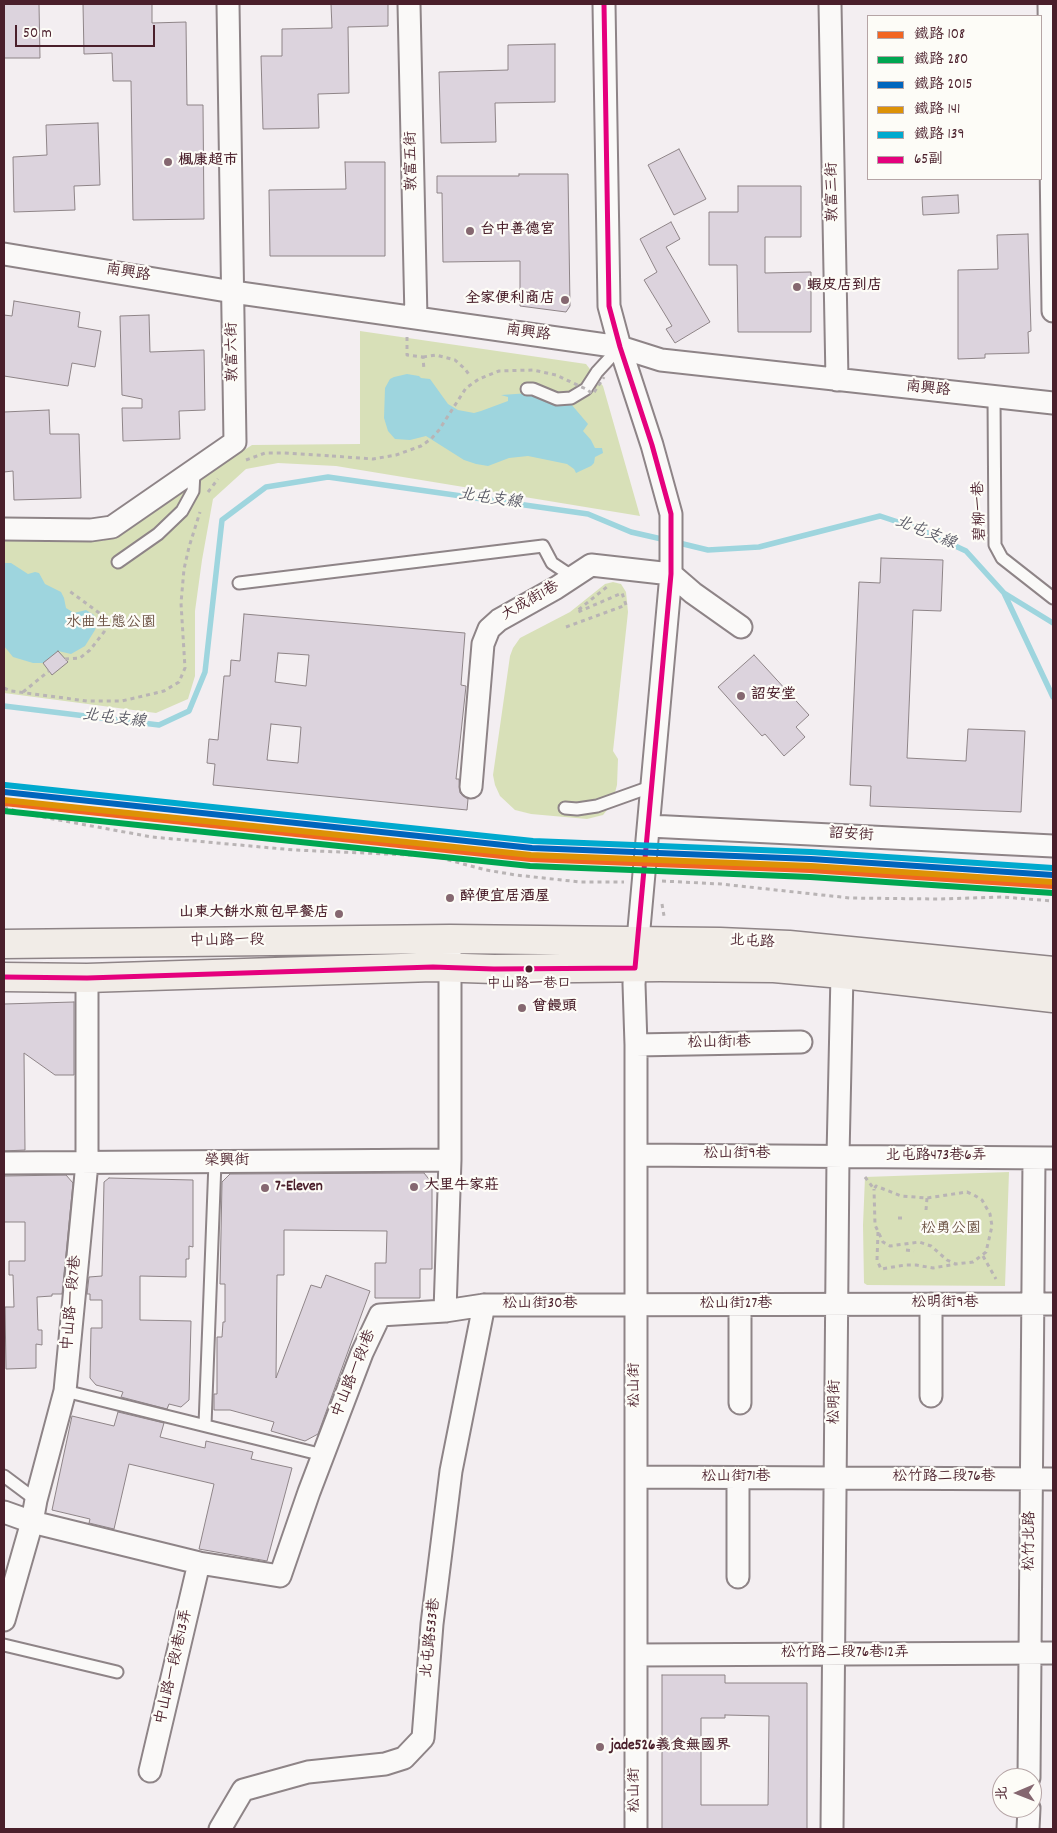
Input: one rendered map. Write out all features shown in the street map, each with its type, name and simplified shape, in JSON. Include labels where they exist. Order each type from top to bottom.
[{"type":"main road","name":"北屯路","points":[[450,939],[789,945],[1053,971]]},
{"type":"main road","name":"中山路一段","points":[[4,944],[450,939]]},
{"type":"main road","name":"北屯路","points":[[450,967],[494,969],[774,968],[1053,998]]},
{"type":"main road","name":"中山路一段","points":[[4,977],[87,978],[450,967]]},
{"type":"street","name":"敦富六街","points":[[4,529],[91,530],[112,527],[194,472],[234,442],[228,4]]},
{"type":"street","name":"敦富五街","points":[[409,4],[411,327]]},
{"type":"street","name":"松山街","points":[[604,4],[609,306],[671,514],[671,574],[635,968],[636,1829]]},
{"type":"street","name":"敦富三街","points":[[830,4],[837,380]]},
{"type":"street","points":[[1049,4],[1053,311]]},
{"type":"street","name":"南興路","points":[[4,254],[233,292],[411,327],[620,347],[661,360],[1053,403]]},
{"type":"street","name":"大成街1巷","points":[[471,788],[483,644],[490,629],[499,620],[591,565],[671,574]]},
{"type":"street","points":[[671,574],[693,593],[740,627]]},
{"type":"street","name":"詔安街","points":[[649,826],[1053,846]]},
{"type":"street","points":[[445,1311],[450,1160],[450,939]]},
{"type":"street","name":"松明街","points":[[832,1829],[838,1156],[842,974]]},
{"type":"street","name":"中山路一段7巷","points":[[4,1620],[32,1522],[36,1500],[65,1392],[86,1163],[87,978]]},
{"type":"street","name":"松山街1巷","points":[[636,1045],[801,1042]]},
{"type":"street","name":"松山街9巷","points":[[636,1154],[838,1156]]},
{"type":"street","name":"北屯路473巷6弄","points":[[838,1156],[1044,1158],[1043,1304]]},
{"type":"street","name":"榮興街","points":[[4,1163],[450,1160]]},
{"type":"street","points":[[931,1304],[931,1396]]},
{"type":"street","name":"松明街9巷","points":[[837,1305],[1043,1304]]},
{"type":"street","name":"松竹北路","points":[[1029,1768],[1032,1479],[1043,1304]]},
{"type":"street","name":"松山街30巷","points":[[445,1311],[484,1305],[636,1305]]},
{"type":"street","name":"北屯路533巷","points":[[220,1829],[243,1790],[308,1772],[385,1764],[404,1758],[423,1738],[432,1624],[451,1470],[484,1305]]},
{"type":"street","name":"松山街27巷","points":[[636,1305],[837,1305]]},
{"type":"street","points":[[740,1305],[740,1403]]},
{"type":"street","name":"中山路一段1巷","points":[[4,1512],[32,1522],[199,1563],[280,1576],[362,1353],[380,1315],[445,1311]]},
{"type":"street","name":"松山街71巷","points":[[636,1477],[835,1478]]},
{"type":"street","points":[[738,1478],[738,1577]]},
{"type":"street","name":"松竹路二段76巷","points":[[835,1478],[1053,1479]]},
{"type":"street","name":"中山路一段1巷13弄","points":[[150,1771],[199,1563]]},
{"type":"street","name":"松竹路二段76巷12弄","points":[[636,1655],[1053,1653]]},
{"type":"lane","points":[[527,389],[532,389],[548,396],[564,399],[571,398],[586,388],[597,372],[620,347]]},
{"type":"lane","name":"碧柳一巷","points":[[994,397],[995,545],[1002,558],[1053,598]]},
{"type":"lane","points":[[118,562],[158,534],[182,511],[193,492],[194,472]]},
{"type":"lane","points":[[239,583],[543,546],[552,563],[573,577]]},
{"type":"lane","points":[[565,808],[577,809],[597,806],[652,786]]},
{"type":"lane","points":[[205,1425],[215,1162]]},
{"type":"lane","points":[[65,1392],[323,1455]]},
{"type":"lane","points":[[4,1476],[36,1500]]},
{"type":"lane","points":[[4,1645],[117,1672]]},
{"type":"path","points":[[411,327],[407,354],[423,357],[436,355],[454,360],[470,376]]},
{"type":"path","points":[[423,357],[424,370]]},
{"type":"path","points":[[243,461],[265,453],[373,459],[396,455],[421,446],[431,439],[439,430],[466,388],[479,379],[499,371],[533,370],[556,375],[586,388],[593,394],[604,377]]},
{"type":"path","points":[[206,496],[219,478]]},
{"type":"path","points":[[4,688],[87,701],[122,701],[164,691],[178,682],[185,668],[180,603],[184,569],[188,547],[203,504]]},
{"type":"path","points":[[566,627],[626,605],[622,593],[578,612],[577,610],[613,582]]},
{"type":"path","points":[[65,659],[80,658],[90,650],[104,632],[106,625],[102,615],[68,590]]},
{"type":"path","points":[[23,692],[49,671]]},
{"type":"path","points":[[4,807],[26,814],[152,837],[294,850],[433,856],[491,871],[539,878],[599,882],[642,881],[721,884],[850,898],[938,899],[1002,897],[1053,901]]},
{"type":"path","points":[[662,901],[664,916]]},
{"type":"path","points":[[865,1178],[874,1189],[875,1225],[883,1242],[890,1246],[913,1242],[924,1243],[931,1246],[947,1260],[956,1264]]},
{"type":"path","points":[[874,1189],[876,1186],[900,1196],[927,1198],[967,1192],[982,1200],[987,1206],[992,1226],[988,1246],[982,1256],[973,1262],[933,1268],[904,1265],[881,1269],[877,1260],[878,1232]]},
{"type":"path","points":[[926,1210],[927,1198]]},
{"type":"path","points":[[923,1249],[924,1243]]},
{"type":"path","points":[[906,1250],[914,1251]]},
{"type":"path","points":[[982,1256],[996,1279]]},
{"type":"green space","name":"水曲生態公園","points":[[360,331],[586,364],[603,386],[640,516],[336,466],[278,463],[246,469],[213,499],[195,611],[195,676],[188,699],[156,713],[4,693],[4,538],[103,541],[252,445],[360,444]]},
{"type":"green space","points":[[613,582],[621,584],[626,592],[628,612],[613,751],[618,759],[617,785],[612,804],[603,815],[587,819],[531,814],[515,810],[500,796],[493,775],[510,656],[513,648],[520,638],[570,612],[605,584]]},
{"type":"green space","name":"松勇公園","points":[[1009,1172],[1005,1286],[867,1285],[864,1283],[863,1225],[865,1177]]},
{"type":"water","points":[[407,374],[430,379],[448,404],[458,410],[474,413],[508,401],[508,397],[501,395],[530,393],[559,404],[571,404],[588,424],[583,431],[595,448],[602,448],[603,453],[595,457],[594,463],[591,466],[576,473],[567,464],[528,456],[509,458],[488,466],[476,464],[464,460],[426,436],[410,440],[395,439],[388,431],[384,418],[385,388],[390,379]]},
{"type":"water","points":[[4,563],[11,563],[28,574],[39,573],[45,584],[61,592],[66,608],[74,613],[86,610],[94,615],[97,623],[95,630],[85,646],[71,654],[58,651],[43,663],[33,663],[13,657],[4,646]]},
{"type":"building","points":[[4,4],[39,4],[40,58],[4,58]]},
{"type":"building","points":[[83,4],[152,4],[152,23],[186,22],[187,105],[203,105],[204,219],[133,220],[131,81],[113,81],[112,53],[84,54]]},
{"type":"building","points":[[331,4],[388,4],[388,26],[348,27],[349,93],[318,94],[319,128],[263,129],[261,56],[282,56],[282,29],[332,28]]},
{"type":"building","points":[[555,44],[555,102],[495,103],[496,142],[441,143],[439,72],[508,70],[508,45]]},
{"type":"building","points":[[98,123],[100,185],[74,186],[75,210],[14,212],[13,157],[47,155],[46,125]]},
{"type":"building","points":[[679,149],[706,199],[674,215],[648,165]]},
{"type":"building","points":[[345,162],[385,162],[385,256],[270,256],[269,190],[346,189]]},
{"type":"building","points":[[519,174],[568,174],[570,306],[566,312],[520,306],[520,261],[443,262],[442,193],[437,193],[437,176],[519,176]]},
{"type":"building","points":[[738,186],[801,186],[801,237],[765,237],[765,273],[811,272],[811,332],[738,332],[737,265],[709,265],[709,212],[738,212]]},
{"type":"building","points":[[958,195],[959,213],[923,215],[922,197]]},
{"type":"building","points":[[671,222],[680,239],[666,247],[710,322],[675,343],[666,329],[672,326],[644,280],[657,272],[640,239]]},
{"type":"building","points":[[1028,234],[1031,331],[1028,332],[1029,353],[985,354],[985,358],[958,359],[958,270],[998,269],[997,235]]},
{"type":"building","points":[[14,301],[80,312],[78,327],[101,331],[95,367],[72,363],[68,386],[4,376],[4,315],[12,316]]},
{"type":"building","points":[[149,315],[150,352],[204,350],[205,410],[179,411],[180,439],[123,441],[122,408],[142,408],[142,399],[122,395],[120,316]]},
{"type":"building","points":[[49,410],[50,434],[79,434],[81,498],[14,500],[13,471],[4,472],[4,412]]},
{"type":"building","points":[[881,558],[943,560],[941,611],[913,610],[907,758],[966,761],[968,729],[1025,731],[1021,812],[870,806],[871,786],[850,785],[859,582],[880,583]]},
{"type":"building","points":[[244,614],[465,633],[461,685],[466,686],[456,779],[459,779],[460,793],[468,799],[467,810],[213,785],[215,764],[207,763],[209,739],[218,740],[224,676],[230,676],[231,660],[240,661]],"holes":[[[278,653],[309,655],[306,686],[275,682]],[[271,724],[301,727],[298,763],[267,760]]]},
{"type":"building","points":[[58,651],[68,662],[52,675],[43,663]]},
{"type":"building","points":[[754,655],[809,715],[796,727],[805,737],[784,756],[765,734],[762,736],[718,687]]},
{"type":"building","points":[[74,1002],[74,1075],[55,1075],[24,1053],[25,1150],[4,1151],[4,1004]]},
{"type":"building","points":[[424,1173],[432,1183],[432,1269],[420,1269],[420,1298],[375,1298],[375,1263],[386,1263],[387,1231],[284,1230],[284,1275],[277,1275],[276,1378],[311,1285],[321,1288],[326,1275],[370,1291],[318,1434],[305,1441],[271,1431],[274,1422],[230,1410],[214,1410],[214,1394],[217,1394],[217,1337],[222,1337],[223,1322],[225,1322],[225,1284],[220,1284],[222,1182],[230,1174]]},
{"type":"building","points":[[66,1175],[73,1183],[62,1294],[37,1297],[38,1330],[42,1330],[42,1345],[36,1344],[36,1368],[6,1369],[5,1307],[14,1307],[13,1275],[9,1275],[9,1261],[25,1261],[25,1222],[4,1222],[4,1176]]},
{"type":"building","points":[[109,1178],[193,1180],[193,1247],[189,1246],[189,1259],[186,1259],[186,1277],[140,1276],[140,1320],[191,1321],[189,1400],[181,1407],[169,1404],[167,1409],[121,1397],[123,1392],[96,1385],[90,1378],[91,1328],[102,1328],[102,1300],[90,1300],[90,1294],[87,1294],[89,1277],[102,1276],[104,1182]]},
{"type":"building","points":[[118,1412],[164,1423],[160,1437],[205,1448],[206,1441],[253,1452],[251,1459],[292,1468],[267,1561],[199,1549],[214,1484],[129,1464],[114,1529],[89,1523],[90,1519],[52,1510],[72,1416],[114,1426]]},
{"type":"building","points":[[662,1675],[725,1675],[725,1683],[807,1683],[807,1829],[662,1829]],"holes":[[[725,1715],[769,1716],[768,1805],[701,1805],[701,1718],[725,1718]]]},
{"type":"waterway","name":"北屯支線","points":[[4,706],[159,725],[189,711],[205,672],[222,520],[266,487],[328,477],[588,514],[631,532],[666,540]]},
{"type":"waterway","name":"北屯支線","points":[[675,542],[708,550],[759,547],[880,516],[919,529],[966,551],[1004,593],[1053,697]]},
{"type":"waterway","points":[[1004,593],[1053,623]]},
{"type":"rail line","name":"139","points":[[5,785],[533,841],[811,852],[1053,868]]},
{"type":"rail line","name":"2015","points":[[4,792],[532,848],[811,859],[1053,875]]},
{"type":"rail line","name":"141","points":[[4,800],[531,855],[811,866],[1053,882]]},
{"type":"rail line","name":"108","points":[[4,803],[531,859],[810,870],[1053,886]]},
{"type":"rail line","name":"280","points":[[4,811],[530,866],[810,877],[1053,893]]},
{"type":"transit line","name":"65副","points":[[4,977],[87,978],[433,967],[494,969],[635,968],[671,574],[671,514],[652,445],[620,347],[609,306],[604,4]]},
{"type":"place","name":"楓康超市","points":[[168,162]]},
{"type":"place","name":"台中善德宮","points":[[470,231]]},
{"type":"place","name":"蝦皮店到店","points":[[797,287]]},
{"type":"place","name":"全家便利商店","points":[[565,300]]},
{"type":"place","name":"詔安堂","points":[[741,696]]},
{"type":"place","name":"醉便宜居酒屋","points":[[450,898]]},
{"type":"place","name":"山東大餅水煎包早餐店","points":[[339,914]]},
{"type":"place","name":"中山路一巷口","points":[[529,969]]},
{"type":"place","name":"曾饅頭","points":[[522,1008]]},
{"type":"place","name":"大里牛家莊","points":[[414,1187]]},
{"type":"place","name":"7-Eleven","points":[[265,1188]]},
{"type":"place","name":"jade526義食無國界","points":[[600,1747]]}]
